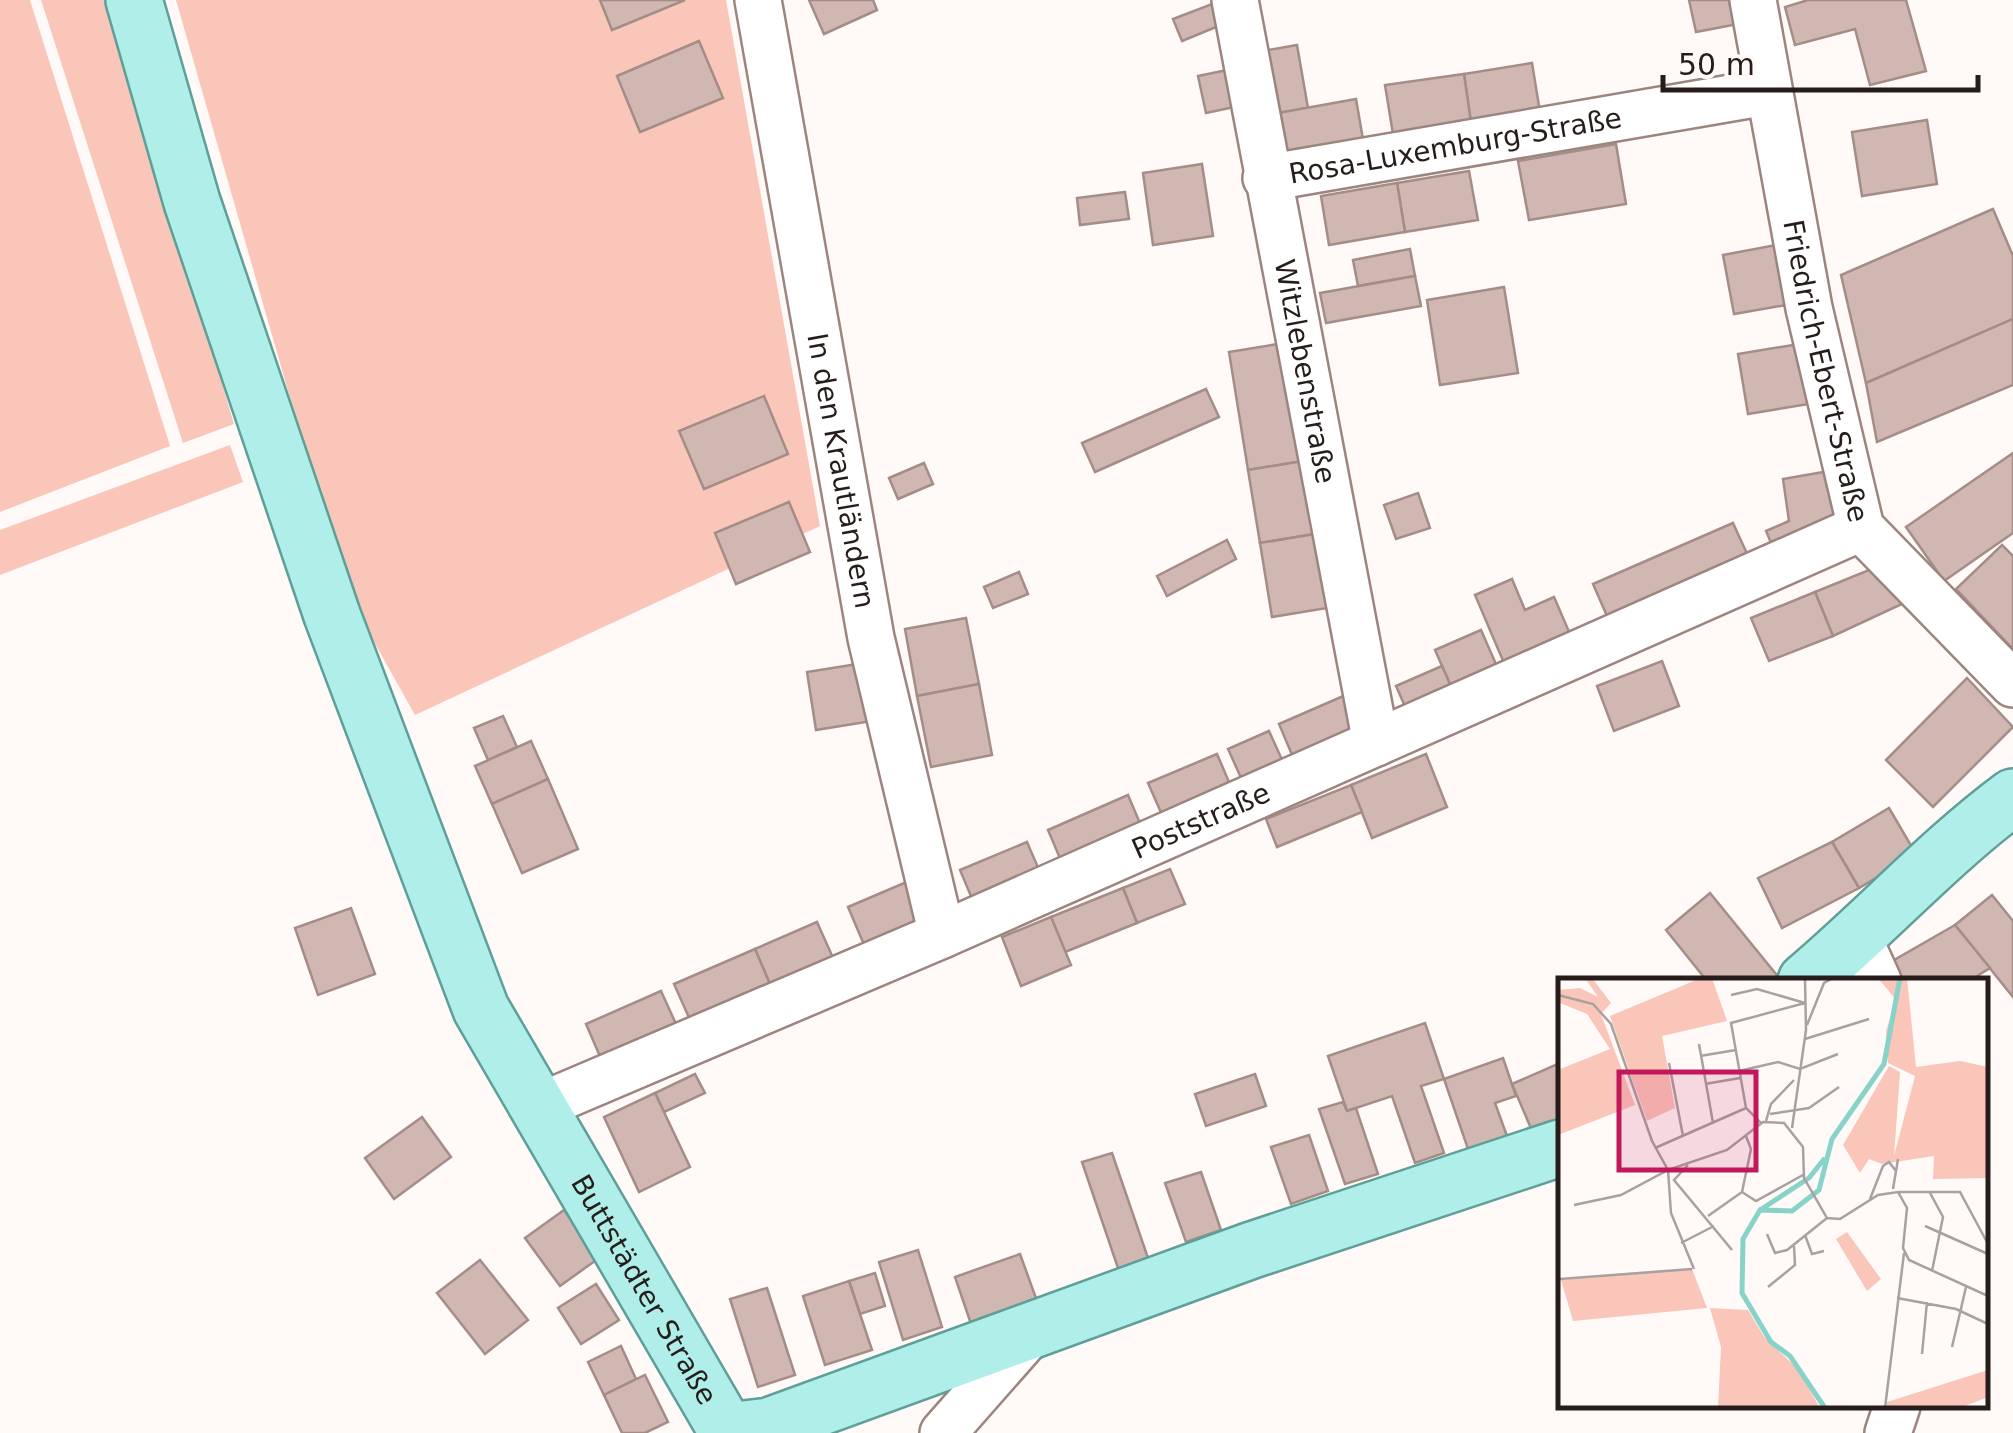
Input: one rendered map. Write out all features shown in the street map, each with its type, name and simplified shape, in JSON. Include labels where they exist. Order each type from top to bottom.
[{"type":"main road","name":"Buttstädter Straße","points":[[134,0],[192,202],[332,614],[481,1010],[726,1432],[769,1426],[1252,1250],[1558,1149]]},
{"type":"main road","points":[[1812,978],[1868,959],[1964,833],[2013,797]]},
{"type":"street","name":"In den Krautländern","points":[[758,0],[871,638],[942,935]]},
{"type":"street","name":"Witzlebenstraße","points":[[1235,0],[1376,743]]},
{"type":"street","name":"Friedrich-Ebert-Straße","points":[[1753,0],[1766,92],[1809,308],[1861,528],[2013,684]]},
{"type":"street","name":"Rosa-Luxemburg-Straße","points":[[1266,178],[1766,92]]},
{"type":"street","name":"Poststraße","points":[[538,1107],[942,935],[1861,528]]},
{"type":"street","points":[[943,1433],[1030,1333]]},
{"type":"street","points":[[1888,1433],[1895,1408]]},
{"type":"shaded area","points":[[0,0],[30,0],[170,446],[0,512]]},
{"type":"shaded area","points":[[41,0],[108,0],[234,424],[183,443]]},
{"type":"shaded area","points":[[176,0],[726,0],[820,526],[415,715],[355,608],[327,527]]},
{"type":"shaded area","points":[[230,445],[243,482],[0,575],[0,530]]},
{"type":"building","points":[[600,0],[685,0],[612,30]]},
{"type":"building","points":[[809,0],[873,0],[877,10],[824,34]]},
{"type":"building","points":[[1689,0],[1734,0],[1738,24],[1696,32]]},
{"type":"building","points":[[1808,0],[1906,0],[1926,71],[1870,85],[1855,29],[1795,45],[1785,7]]},
{"type":"building","points":[[1212,4],[1221,25],[1182,41],[1173,19]]},
{"type":"building","points":[[699,41],[723,98],[640,132],[617,76]]},
{"type":"building","points":[[1297,45],[1308,108],[1278,113],[1268,50]]},
{"type":"building","points":[[1532,63],[1540,112],[1471,123],[1464,74]]},
{"type":"building","points":[[1232,69],[1239,106],[1206,113],[1198,76]]},
{"type":"building","points":[[1464,74],[1471,123],[1393,134],[1385,85]]},
{"type":"building","points":[[1356,99],[1364,145],[1286,158],[1278,113]]},
{"type":"building","points":[[1927,120],[1937,184],[1862,196],[1852,132]]},
{"type":"building","points":[[1616,144],[1626,204],[1529,220],[1518,161]]},
{"type":"building","points":[[1202,164],[1213,236],[1153,245],[1143,173]]},
{"type":"building","points":[[1469,171],[1478,220],[1405,232],[1397,183]]},
{"type":"building","points":[[1397,183],[1405,232],[1329,245],[1321,196]]},
{"type":"building","points":[[1125,192],[1129,219],[1080,225],[1077,198]]},
{"type":"building","points":[[1993,209],[2013,256],[2013,319],[1866,383],[1841,275]]},
{"type":"building","points":[[1781,244],[1792,304],[1734,314],[1723,255]]},
{"type":"building","points":[[1410,249],[1415,276],[1358,286],[1353,260]]},
{"type":"building","points":[[1415,276],[1421,306],[1326,323],[1320,293]]},
{"type":"building","points":[[1504,287],[1518,373],[1440,385],[1427,300]]},
{"type":"building","points":[[2013,319],[2013,385],[1877,442],[1866,383]]},
{"type":"building","points":[[1284,343],[1303,461],[1248,470],[1229,352]]},
{"type":"building","points":[[1805,343],[1815,403],[1748,414],[1738,354]]},
{"type":"building","points":[[1206,389],[1219,417],[1095,472],[1082,443]]},
{"type":"building","points":[[764,396],[788,454],[704,489],[679,431]]},
{"type":"building","points":[[2013,453],[2013,533],[1944,581],[1906,527]]},
{"type":"building","points":[[1303,461],[1315,534],[1260,543],[1248,470]]},
{"type":"building","points":[[924,463],[933,484],[898,499],[889,478]]},
{"type":"building","points":[[1829,471],[1840,533],[1777,557],[1766,531],[1789,521],[1783,479]]},
{"type":"building","points":[[1418,493],[1430,528],[1396,539],[1384,505]]},
{"type":"building","points":[[789,502],[810,552],[736,584],[715,533]]},
{"type":"building","points":[[1733,523],[1755,571],[1614,632],[1593,584]]},
{"type":"building","points":[[1315,534],[1327,608],[1272,617],[1260,543]]},
{"type":"building","points":[[1227,540],[1236,559],[1167,596],[1157,576]]},
{"type":"building","points":[[2002,545],[2013,556],[2013,649],[1956,589]]},
{"type":"building","points":[[1874,568],[1904,603],[1833,636],[1815,592]]},
{"type":"building","points":[[1019,572],[1028,594],[993,608],[984,587]]},
{"type":"building","points":[[1512,579],[1525,610],[1554,597],[1576,648],[1510,677],[1475,595]]},
{"type":"building","points":[[1815,592],[1833,636],[1769,661],[1751,618]]},
{"type":"building","points":[[966,618],[979,684],[917,696],[905,629]]},
{"type":"building","points":[[1481,630],[1503,680],[1457,700],[1435,650]]},
{"type":"building","points":[[1662,661],[1679,706],[1614,731],[1597,686]]},
{"type":"building","points":[[864,663],[872,721],[816,730],[807,672]]},
{"type":"building","points":[[1442,666],[1457,700],[1411,720],[1396,686]]},
{"type":"building","points":[[1967,678],[2013,727],[1933,807],[1886,760]]},
{"type":"building","points":[[979,684],[992,755],[931,767],[917,696]]},
{"type":"building","points":[[1348,694],[1367,739],[1298,769],[1279,724]]},
{"type":"building","points":[[503,716],[517,747],[488,760],[474,728]]},
{"type":"building","points":[[1269,731],[1288,773],[1247,791],[1228,749]]},
{"type":"building","points":[[531,741],[548,779],[492,804],[475,766]]},
{"type":"building","points":[[1217,754],[1235,796],[1167,826],[1148,783]]},
{"type":"building","points":[[1426,754],[1447,807],[1372,838],[1351,785]]},
{"type":"building","points":[[548,779],[578,849],[522,873],[492,804]]},
{"type":"building","points":[[1351,785],[1362,812],[1277,847],[1266,819]]},
{"type":"building","points":[[1128,795],[1145,835],[1065,870],[1048,830]]},
{"type":"building","points":[[1889,808],[1916,854],[1859,888],[1832,842]]},
{"type":"building","points":[[1027,842],[1043,879],[976,908],[960,870]]},
{"type":"building","points":[[1832,842],[1859,888],[1782,928],[1758,878]]},
{"type":"building","points":[[1170,869],[1185,904],[1137,923],[1123,888]]},
{"type":"building","points":[[916,878],[936,924],[868,954],[848,907]]},
{"type":"building","points":[[1123,888],[1137,923],[1065,952],[1051,917]]},
{"type":"building","points":[[1710,893],[1779,978],[1705,978],[1666,930]]},
{"type":"building","points":[[1992,895],[2013,921],[2013,997],[1955,925]]},
{"type":"building","points":[[351,908],[375,974],[318,995],[295,928]]},
{"type":"building","points":[[1051,917],[1071,965],[1021,986],[1002,937]]},
{"type":"building","points":[[817,922],[838,969],[775,996],[755,949]]},
{"type":"building","points":[[1955,925],[1990,968],[1974,978],[1898,978],[1889,963]]},
{"type":"building","points":[[755,949],[775,996],[695,1031],[674,984]]},
{"type":"building","points":[[661,991],[681,1035],[605,1068],[586,1024]]},
{"type":"building","points":[[1425,1023],[1444,1079],[1421,1086],[1444,1153],[1415,1163],[1392,1096],[1347,1111],[1328,1056]]},
{"type":"building","points":[[1503,1058],[1516,1096],[1495,1103],[1507,1136],[1468,1149],[1444,1079]]},
{"type":"building","points":[[1558,1064],[1558,1122],[1533,1133],[1512,1084]]},
{"type":"building","points":[[695,1074],[705,1093],[664,1112],[655,1093]]},
{"type":"building","points":[[1255,1074],[1266,1106],[1206,1126],[1195,1094]]},
{"type":"building","points":[[655,1093],[690,1167],[639,1192],[604,1117]]},
{"type":"building","points":[[1343,1102],[1347,1111],[1356,1108],[1378,1174],[1345,1184],[1319,1109]]},
{"type":"building","points":[[422,1117],[451,1157],[394,1199],[365,1158]]},
{"type":"building","points":[[1309,1135],[1328,1191],[1291,1204],[1271,1147]]},
{"type":"building","points":[[1112,1153],[1149,1261],[1119,1271],[1082,1162]]},
{"type":"building","points":[[1201,1172],[1221,1230],[1186,1242],[1165,1183]]},
{"type":"building","points":[[564,1210],[599,1258],[560,1286],[525,1238]]},
{"type":"building","points":[[918,1250],[942,1327],[903,1340],[879,1262]]},
{"type":"building","points":[[1020,1254],[1037,1301],[971,1324],[955,1277]]},
{"type":"building","points":[[480,1260],[528,1320],[485,1354],[437,1293]]},
{"type":"building","points":[[875,1273],[885,1306],[860,1314],[849,1281]]},
{"type":"building","points":[[849,1281],[872,1350],[825,1365],[803,1296]]},
{"type":"building","points":[[596,1284],[619,1320],[581,1344],[558,1308]]},
{"type":"building","points":[[767,1288],[795,1375],[758,1387],[730,1299]]},
{"type":"building","points":[[621,1346],[636,1379],[604,1395],[588,1362]]},
{"type":"building","points":[[645,1375],[668,1422],[645,1433],[622,1433],[604,1395]]}]
